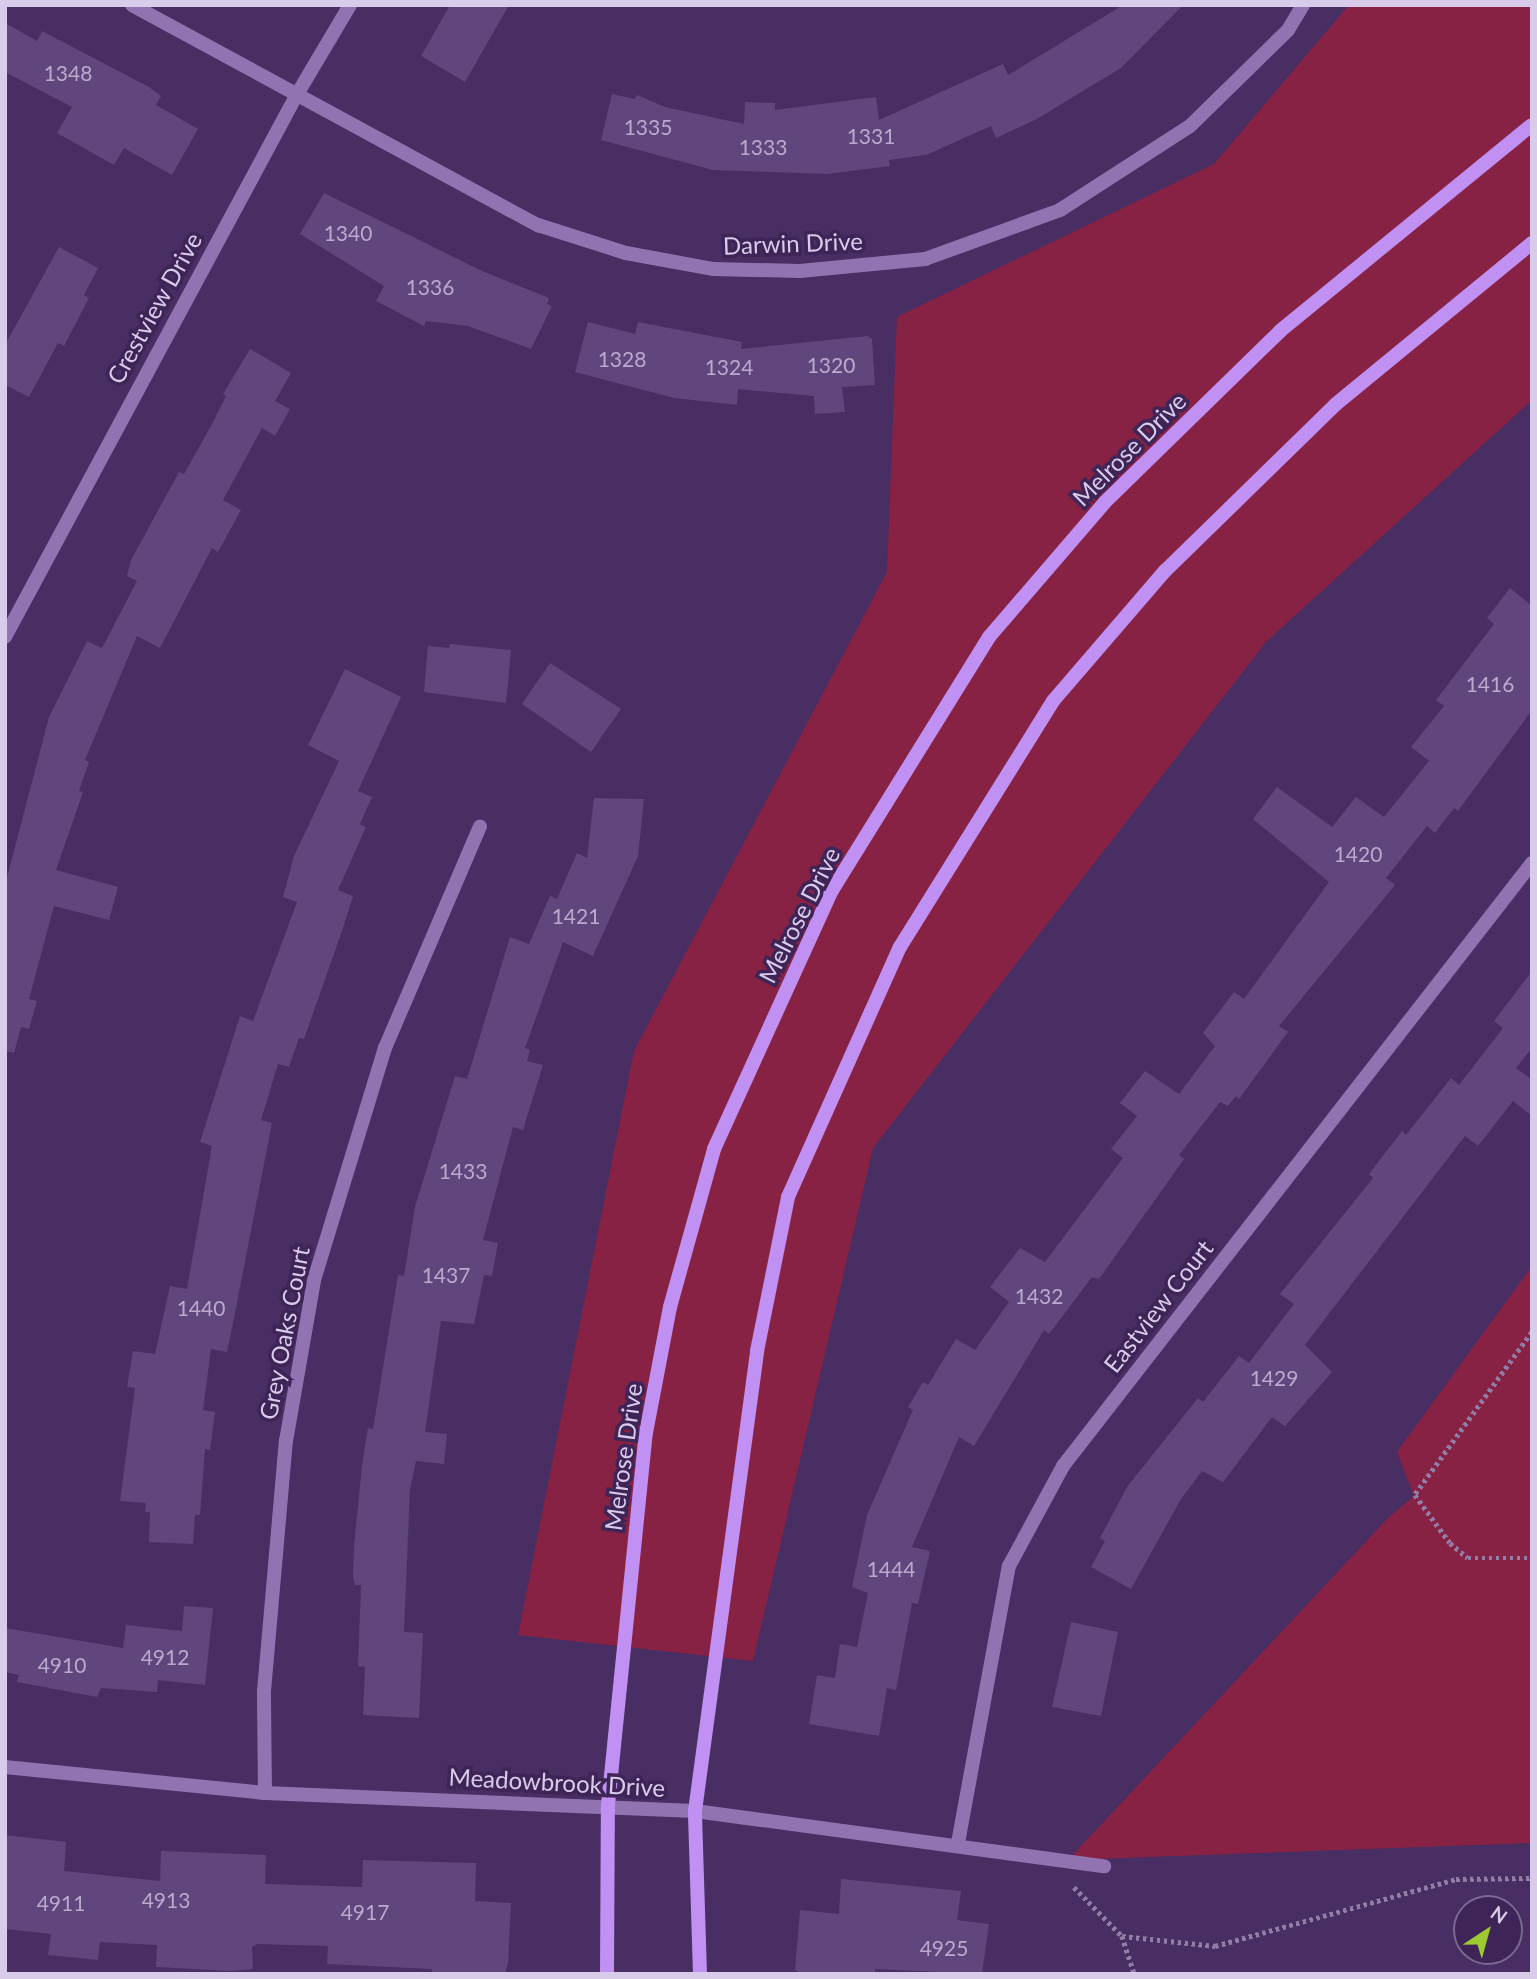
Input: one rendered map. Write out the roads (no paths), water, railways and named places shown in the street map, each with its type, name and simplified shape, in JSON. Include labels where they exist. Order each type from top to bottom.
[{"type":"main road","name":"Melrose Drive","points":[[607,1974],[607,1805],[645,1438],[670,1307],[714,1149],[831,892],[989,637],[1105,502],[1280,331],[1532,125]]},
{"type":"main road","points":[[700,1974],[695,1811],[757,1352],[788,1197],[900,947],[1053,701],[1165,571],[1336,404],[1532,243]]},
{"type":"street","name":"Darwin Drive","points":[[132,5],[538,225],[626,253],[713,269],[800,271],[925,259],[1060,209],[1190,126],[1288,30],[1303,5]]},
{"type":"street","name":"Crestview Drive","points":[[5,637],[296,96],[350,5]]},
{"type":"street","name":"Grey Oaks Court","points":[[265,1793],[264,1691],[286,1441],[314,1280],[385,1048],[480,826]]},
{"type":"street","name":"Eastview Court","points":[[958,1843],[1009,1566],[1063,1466],[1532,863]]},
{"type":"street","name":"Meadowbrook Drive","points":[[5,1767],[265,1793],[607,1805],[695,1811],[958,1843],[1104,1866]]}]
